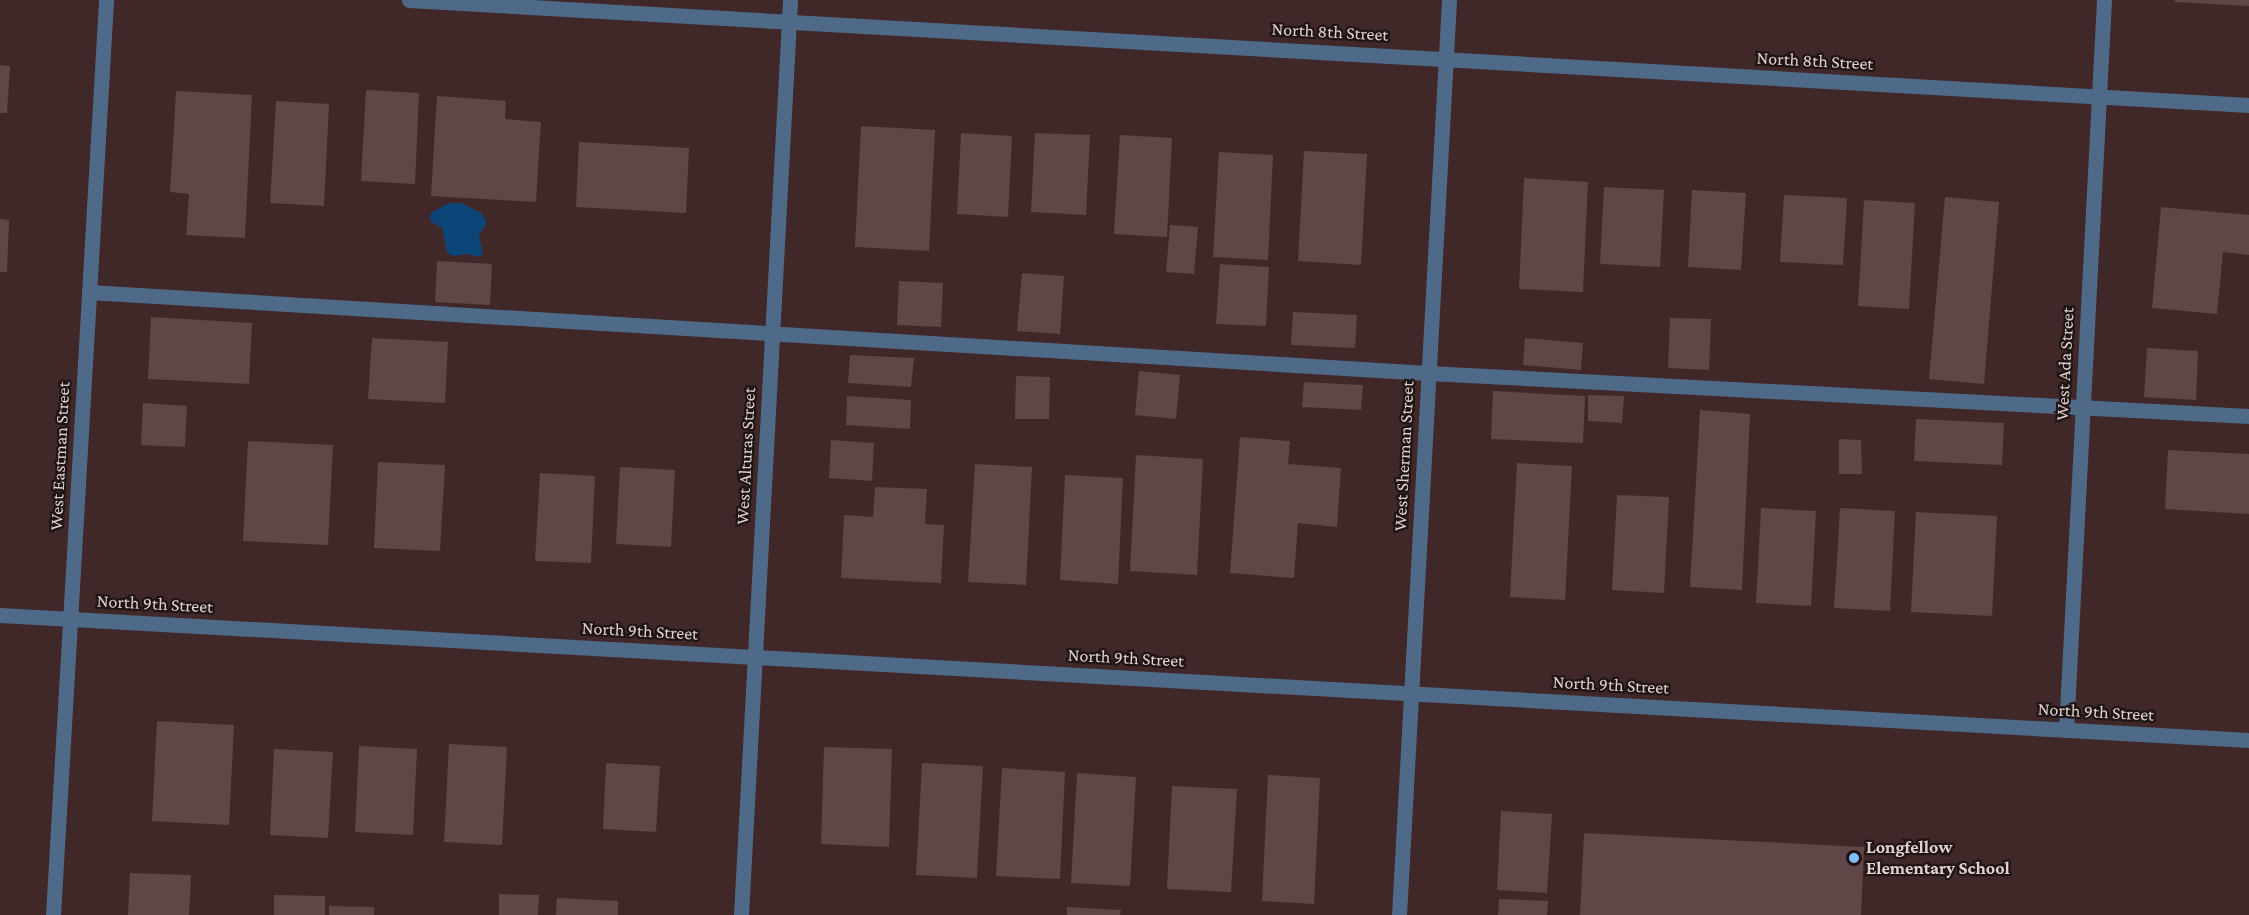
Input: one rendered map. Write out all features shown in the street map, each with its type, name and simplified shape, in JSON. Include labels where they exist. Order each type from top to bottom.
[{"type":"street","name":"West Eastman Street","points":[[53,915],[106,0]]},
{"type":"street","name":"North 8th Street","points":[[409,0],[2249,105]]},
{"type":"street","name":"West Alturas Street","points":[[741,915],[790,0]]},
{"type":"street","name":"West Sherman Street","points":[[1399,915],[1449,0]]},
{"type":"street","name":"West Ada Street","points":[[2066,730],[2104,0]]},
{"type":"street","points":[[89,292],[1428,373],[2249,416]]},
{"type":"street","name":"North 9th Street","points":[[0,615],[2249,740]]},
{"type":"water","points":[[449,203],[461,203],[481,213],[487,223],[479,235],[483,254],[477,257],[469,254],[452,256],[447,252],[442,228],[430,221],[431,213]]},
{"type":"building","points":[[2175,0],[2249,0],[2249,6],[2175,2]]},
{"type":"building","points":[[0,65],[10,66],[7,113],[0,113]]},
{"type":"building","points":[[366,90],[419,93],[415,184],[361,181]]},
{"type":"building","points":[[176,91],[252,95],[245,238],[186,235],[189,194],[170,192]]},
{"type":"building","points":[[437,96],[506,101],[505,119],[541,122],[536,202],[431,196]]},
{"type":"building","points":[[276,101],[329,104],[324,206],[270,203]]},
{"type":"building","points":[[861,126],[935,130],[929,251],[855,247]]},
{"type":"building","points":[[961,133],[1012,136],[1008,217],[957,214]]},
{"type":"building","points":[[1035,133],[1090,135],[1086,215],[1031,212]]},
{"type":"building","points":[[1120,135],[1172,138],[1167,237],[1114,234]]},
{"type":"building","points":[[579,142],[689,148],[686,213],[576,207]]},
{"type":"building","points":[[1304,151],[1367,154],[1361,265],[1298,261]]},
{"type":"building","points":[[1219,152],[1273,155],[1268,260],[1213,257]]},
{"type":"building","points":[[1524,178],[1588,182],[1583,292],[1519,289]]},
{"type":"building","points":[[1604,187],[1664,190],[1660,267],[1600,264]]},
{"type":"building","points":[[1692,190],[1746,193],[1741,270],[1688,267]]},
{"type":"building","points":[[1784,195],[1847,198],[1843,265],[1780,262]]},
{"type":"building","points":[[1945,197],[1999,202],[1984,384],[1929,379]]},
{"type":"building","points":[[1864,200],[1915,203],[1909,309],[1858,306]]},
{"type":"building","points":[[2161,207],[2249,215],[2249,255],[2223,252],[2217,314],[2152,308]]},
{"type":"building","points":[[0,219],[9,220],[7,272],[0,272]]},
{"type":"building","points":[[1170,225],[1198,227],[1194,274],[1166,272]]},
{"type":"building","points":[[437,261],[492,264],[490,305],[435,302]]},
{"type":"building","points":[[1220,264],[1269,267],[1266,326],[1216,324]]},
{"type":"building","points":[[1022,273],[1064,276],[1060,334],[1017,331]]},
{"type":"building","points":[[899,281],[943,283],[941,327],[897,325]]},
{"type":"building","points":[[1293,312],[1357,315],[1355,348],[1291,345]]},
{"type":"building","points":[[151,317],[252,323],[249,384],[148,379]]},
{"type":"building","points":[[1670,318],[1711,319],[1709,370],[1668,368]]},
{"type":"building","points":[[372,338],[448,342],[445,403],[368,399]]},
{"type":"building","points":[[1525,338],[1583,343],[1581,370],[1523,365]]},
{"type":"building","points":[[2147,348],[2198,351],[2196,400],[2144,397]]},
{"type":"building","points":[[850,355],[914,358],[911,387],[848,383]]},
{"type":"building","points":[[1139,371],[1180,375],[1176,419],[1135,415]]},
{"type":"building","points":[[1016,376],[1050,377],[1049,419],[1015,419]]},
{"type":"building","points":[[1304,382],[1363,385],[1361,410],[1302,407]]},
{"type":"building","points":[[1493,391],[1585,396],[1583,443],[1491,439]]},
{"type":"building","points":[[1588,395],[1624,396],[1622,423],[1588,421]]},
{"type":"building","points":[[847,396],[911,400],[910,429],[846,425]]},
{"type":"building","points":[[143,403],[187,406],[185,447],[141,445]]},
{"type":"building","points":[[1700,410],[1750,414],[1742,590],[1690,587]]},
{"type":"building","points":[[1916,419],[2004,423],[2002,465],[1914,461]]},
{"type":"building","points":[[1240,437],[1290,441],[1288,464],[1341,468],[1337,527],[1298,523],[1294,578],[1230,573]]},
{"type":"building","points":[[1839,439],[1861,440],[1862,474],[1839,474]]},
{"type":"building","points":[[831,440],[874,443],[872,481],[829,478]]},
{"type":"building","points":[[248,441],[333,445],[328,545],[243,541]]},
{"type":"building","points":[[2168,450],[2249,454],[2249,514],[2165,509]]},
{"type":"building","points":[[1136,455],[1203,459],[1197,575],[1130,571]]},
{"type":"building","points":[[378,462],[445,465],[440,551],[374,548]]},
{"type":"building","points":[[1517,463],[1572,466],[1565,600],[1510,597]]},
{"type":"building","points":[[975,464],[1032,467],[1026,585],[968,582]]},
{"type":"building","points":[[620,467],[675,470],[671,547],[616,544]]},
{"type":"building","points":[[540,473],[595,476],[591,563],[535,561]]},
{"type":"building","points":[[1065,475],[1123,478],[1118,584],[1060,580]]},
{"type":"building","points":[[875,487],[927,489],[925,524],[944,525],[941,583],[841,578],[844,515],[873,517]]},
{"type":"building","points":[[1617,495],[1669,497],[1664,593],[1612,590]]},
{"type":"building","points":[[1761,508],[1816,511],[1811,606],[1756,603]]},
{"type":"building","points":[[1840,508],[1895,511],[1890,611],[1834,608]]},
{"type":"building","points":[[1916,512],[1997,516],[1992,616],[1911,612]]},
{"type":"building","points":[[157,721],[234,725],[229,825],[152,821]]},
{"type":"building","points":[[449,744],[507,747],[502,845],[444,842]]},
{"type":"building","points":[[359,746],[417,749],[413,835],[355,832]]},
{"type":"building","points":[[824,747],[892,749],[889,847],[821,844]]},
{"type":"building","points":[[274,749],[333,752],[328,838],[270,835]]},
{"type":"building","points":[[606,763],[660,766],[656,832],[603,829]]},
{"type":"building","points":[[922,763],[983,766],[977,878],[916,875]]},
{"type":"building","points":[[1002,768],[1065,772],[1060,879],[996,876]]},
{"type":"building","points":[[1077,773],[1136,777],[1130,886],[1071,883]]},
{"type":"building","points":[[1268,775],[1320,778],[1314,904],[1262,901]]},
{"type":"building","points":[[1172,786],[1237,789],[1231,892],[1167,889]]},
{"type":"building","points":[[1501,811],[1552,814],[1547,893],[1497,890]]},
{"type":"building","points":[[1584,833],[1864,847],[1861,915],[1580,915]]},
{"type":"building","points":[[130,873],[191,875],[189,915],[128,915]]},
{"type":"building","points":[[499,894],[539,895],[538,915],[499,915]]},
{"type":"building","points":[[274,895],[325,896],[325,915],[274,915]]},
{"type":"building","points":[[557,898],[618,901],[618,915],[556,915]]},
{"type":"building","points":[[1499,899],[1548,901],[1547,915],[1498,915]]},
{"type":"building","points":[[329,906],[374,907],[374,915],[329,915]]},
{"type":"building","points":[[1067,907],[1121,910],[1120,915],[1067,915]]},
{"type":"place","name":"Longfellow Elementary School","points":[[1854,858]]}]
